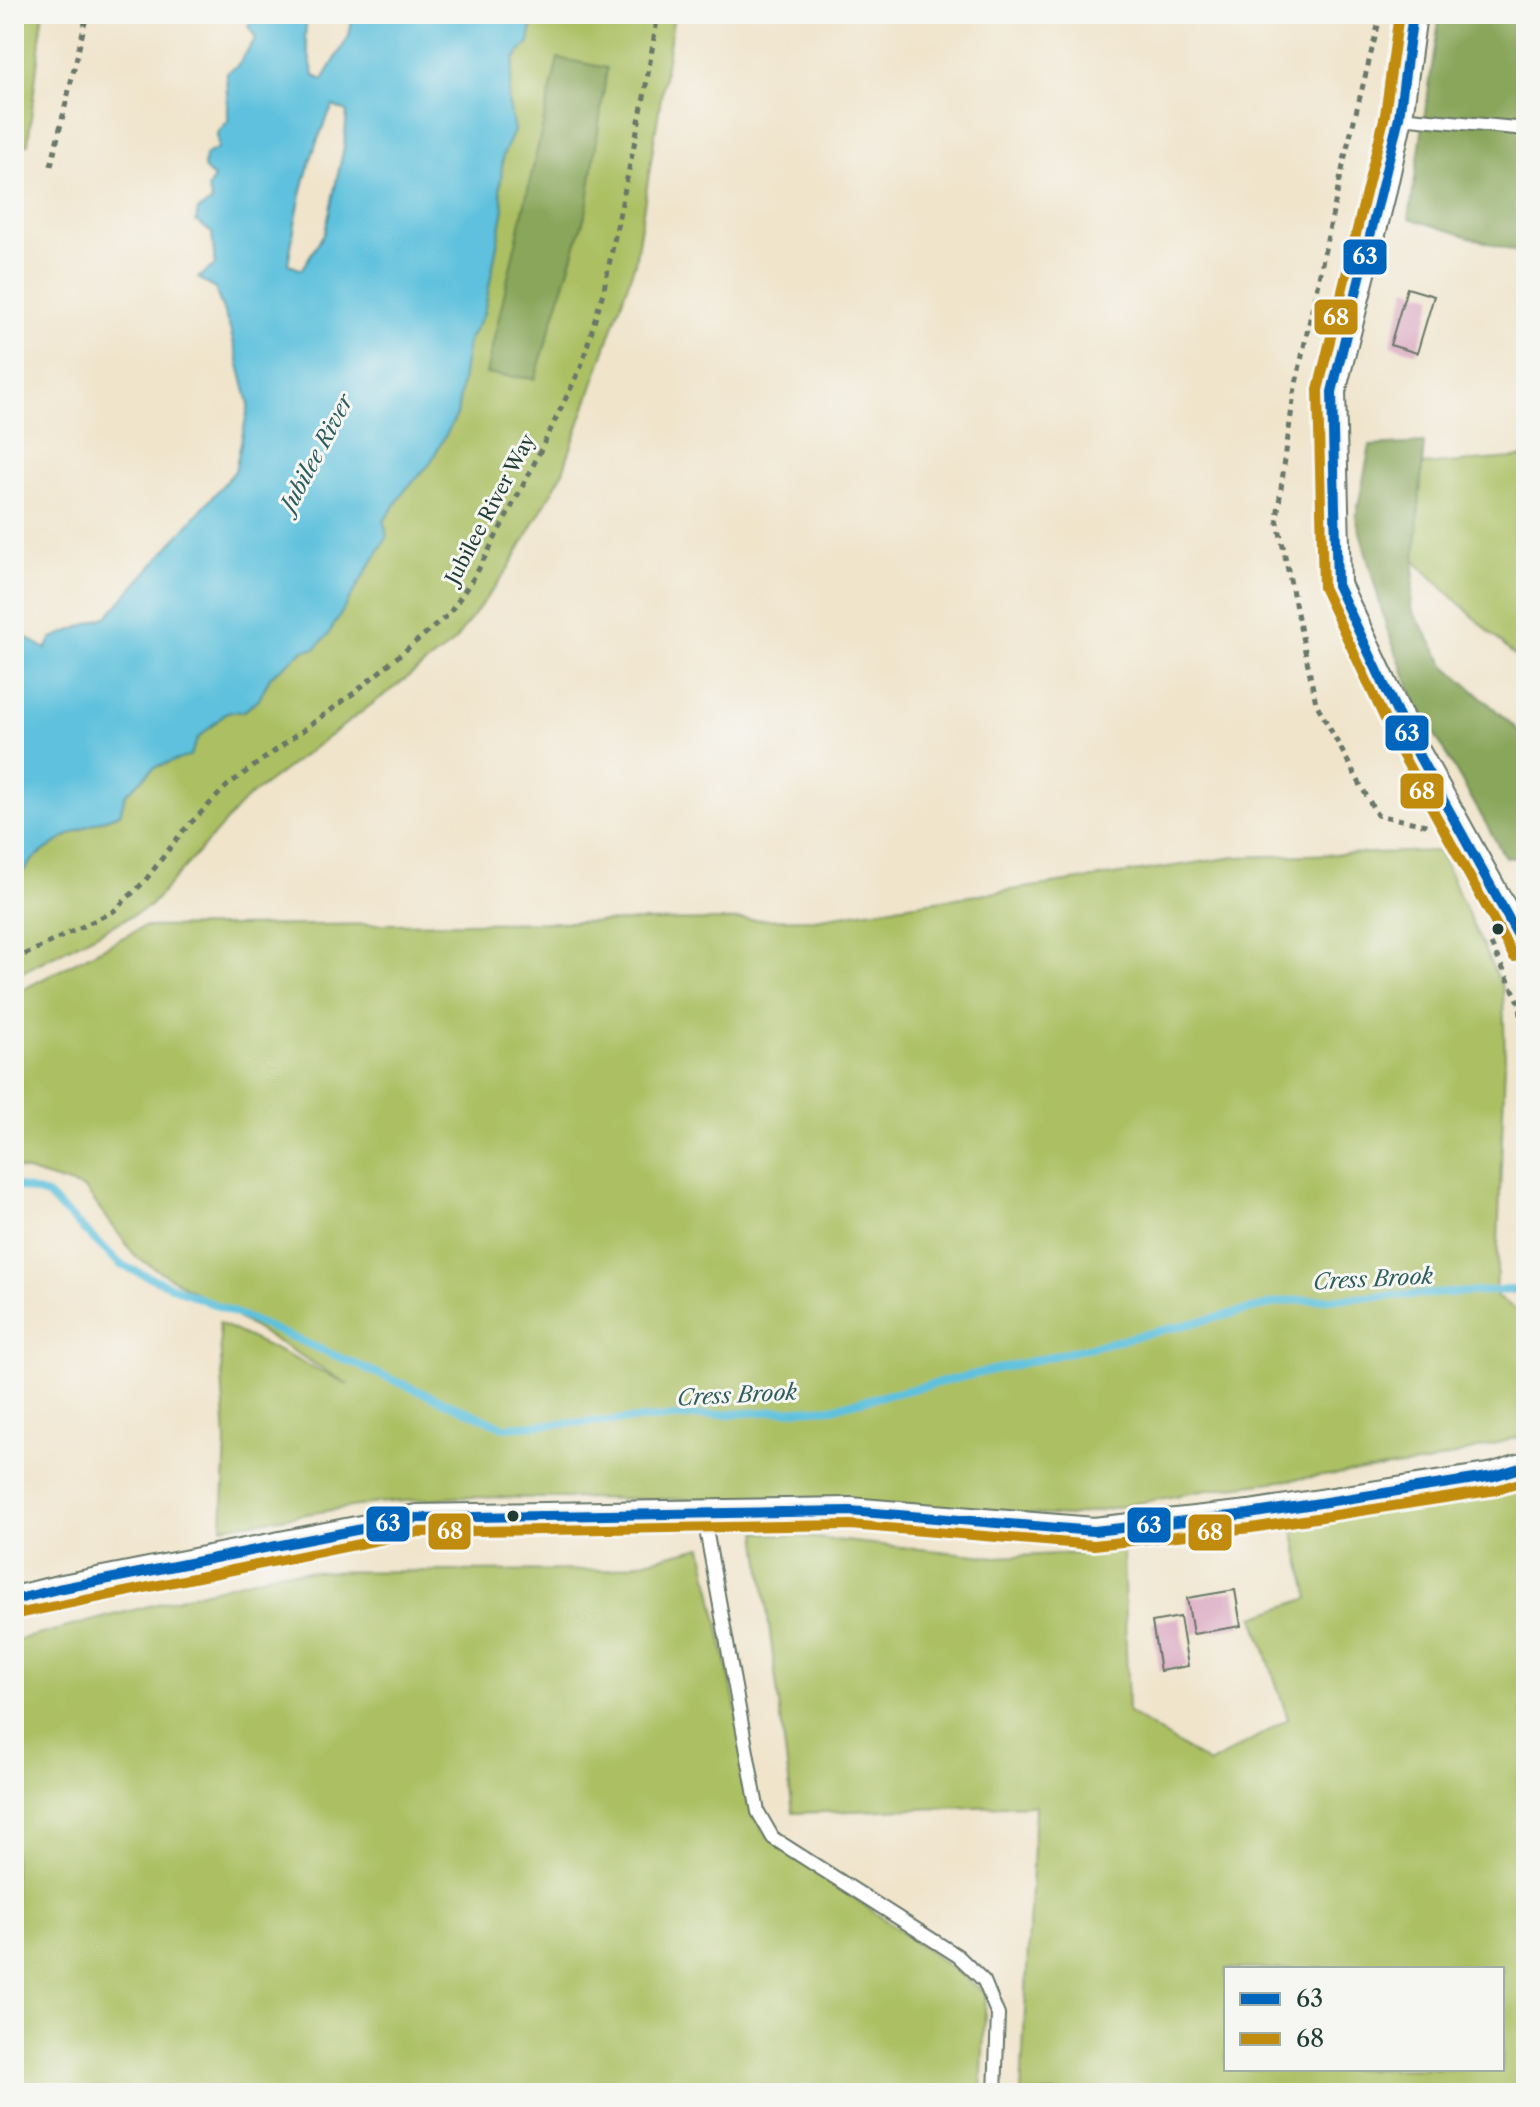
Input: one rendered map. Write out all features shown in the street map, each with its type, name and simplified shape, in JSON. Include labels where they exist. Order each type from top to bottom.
[{"type":"street","points":[[1413,14],[1399,117],[1332,392],[1337,585],[1409,738],[1526,950]]},
{"type":"street","points":[[14,1600],[417,1518],[850,1511],[1094,1531],[1249,1514],[1494,1476],[1526,1466]]},
{"type":"lane","points":[[1399,117],[1526,129]]},
{"type":"lane","points":[[703,1513],[758,1812],[773,1838],[958,1956],[984,1981],[998,2015],[995,2093]]},
{"type":"path","points":[[51,166],[87,14]]},
{"type":"path","name":"Jubilee River Way","points":[[14,960],[114,911],[144,882],[183,831],[228,785],[354,693],[449,614],[475,576],[581,367],[604,289],[658,14]]},
{"type":"path","points":[[1381,14],[1346,152],[1294,393],[1277,518],[1316,703],[1377,815],[1435,827]]},
{"type":"path","points":[[1487,936],[1520,1004],[1526,1084]]},
{"type":"green space","points":[[14,14],[43,14],[28,144],[14,148]]},
{"type":"green space","points":[[534,14],[674,14],[635,263],[562,474],[508,569],[452,644],[247,798],[149,907],[14,976],[14,879],[36,857],[55,844],[120,814],[125,795],[155,767],[189,756],[198,738],[227,712],[244,711],[259,699],[270,677],[304,650],[384,521],[406,489],[429,465],[457,415],[468,341],[484,313],[504,209],[500,190],[503,155],[514,131],[508,101],[514,59],[529,42]]},
{"type":"green space","points":[[1440,14],[1526,14],[1526,255],[1409,218]]},
{"type":"green space","points":[[558,58],[607,68],[587,209],[535,379],[486,374]]},
{"type":"green space","points":[[1424,443],[1411,608],[1445,665],[1526,737],[1526,859],[1505,857],[1414,698],[1387,629],[1356,517],[1370,446]]},
{"type":"green space","points":[[1526,457],[1526,667],[1415,561],[1422,465]]},
{"type":"green space","points":[[1439,851],[1503,990],[1505,1061],[1496,1297],[1526,1315],[1526,1435],[1427,1463],[1207,1490],[1069,1516],[757,1500],[459,1497],[377,1503],[222,1527],[226,1442],[219,1323],[348,1384],[136,1257],[85,1189],[14,1167],[14,994],[143,927],[814,919],[1236,857]]},
{"type":"green space","points":[[1526,1482],[1526,2093],[1021,2093],[1035,1805],[793,1813],[757,1532],[996,1557],[1123,1551],[1128,1712],[1209,1764],[1288,1719],[1254,1617],[1309,1598],[1290,1517]]},
{"type":"green space","points":[[702,1547],[762,1831],[986,1993],[981,2093],[14,2093],[14,1641],[280,1572],[609,1570]]},
{"type":"water","name":"Jubilee River","points":[[254,14],[307,14],[305,38],[314,76],[323,80],[349,36],[353,14],[534,14],[529,42],[514,59],[508,101],[514,131],[503,155],[500,190],[504,208],[484,313],[468,341],[457,415],[429,465],[406,489],[384,521],[387,537],[328,635],[315,649],[304,650],[270,677],[259,699],[244,711],[227,712],[198,738],[190,756],[155,767],[125,795],[120,814],[55,844],[36,857],[14,879],[14,630],[46,649],[52,638],[108,616],[235,471],[249,404],[230,329],[215,289],[198,278],[215,265],[212,233],[196,221],[198,210],[212,202],[208,188],[214,178],[204,168],[205,155],[218,148],[217,133],[228,121],[227,72],[237,66],[256,38],[248,26]],"holes":[[[333,106],[347,112],[344,147],[325,232],[301,270],[288,264],[309,164]]]},
{"type":"building","points":[[1407,288],[1434,296],[1417,353],[1390,345]]},
{"type":"building","points":[[1235,1590],[1241,1626],[1193,1634],[1187,1598]]},
{"type":"building","points":[[1180,1617],[1188,1666],[1160,1671],[1152,1622]]},
{"type":"waterway","name":"Cress Brook","points":[[14,1185],[47,1195],[121,1265],[504,1427],[832,1408],[1286,1301],[1512,1290]]},
{"type":"transit line","name":"68","points":[[1399,14],[1385,115],[1318,390],[1323,587],[1397,745],[1514,957]]},
{"type":"transit line","name":"63","points":[[1413,14],[1399,117],[1332,392],[1337,585],[1409,738],[1526,950]]},
{"type":"transit line","name":"63","points":[[14,1600],[417,1518],[850,1511],[1094,1531],[1249,1514],[1494,1476],[1526,1466]]},
{"type":"transit line","name":"68","points":[[17,1614],[418,1532],[850,1525],[1094,1545],[1251,1528],[1496,1490],[1526,1481]]}]
